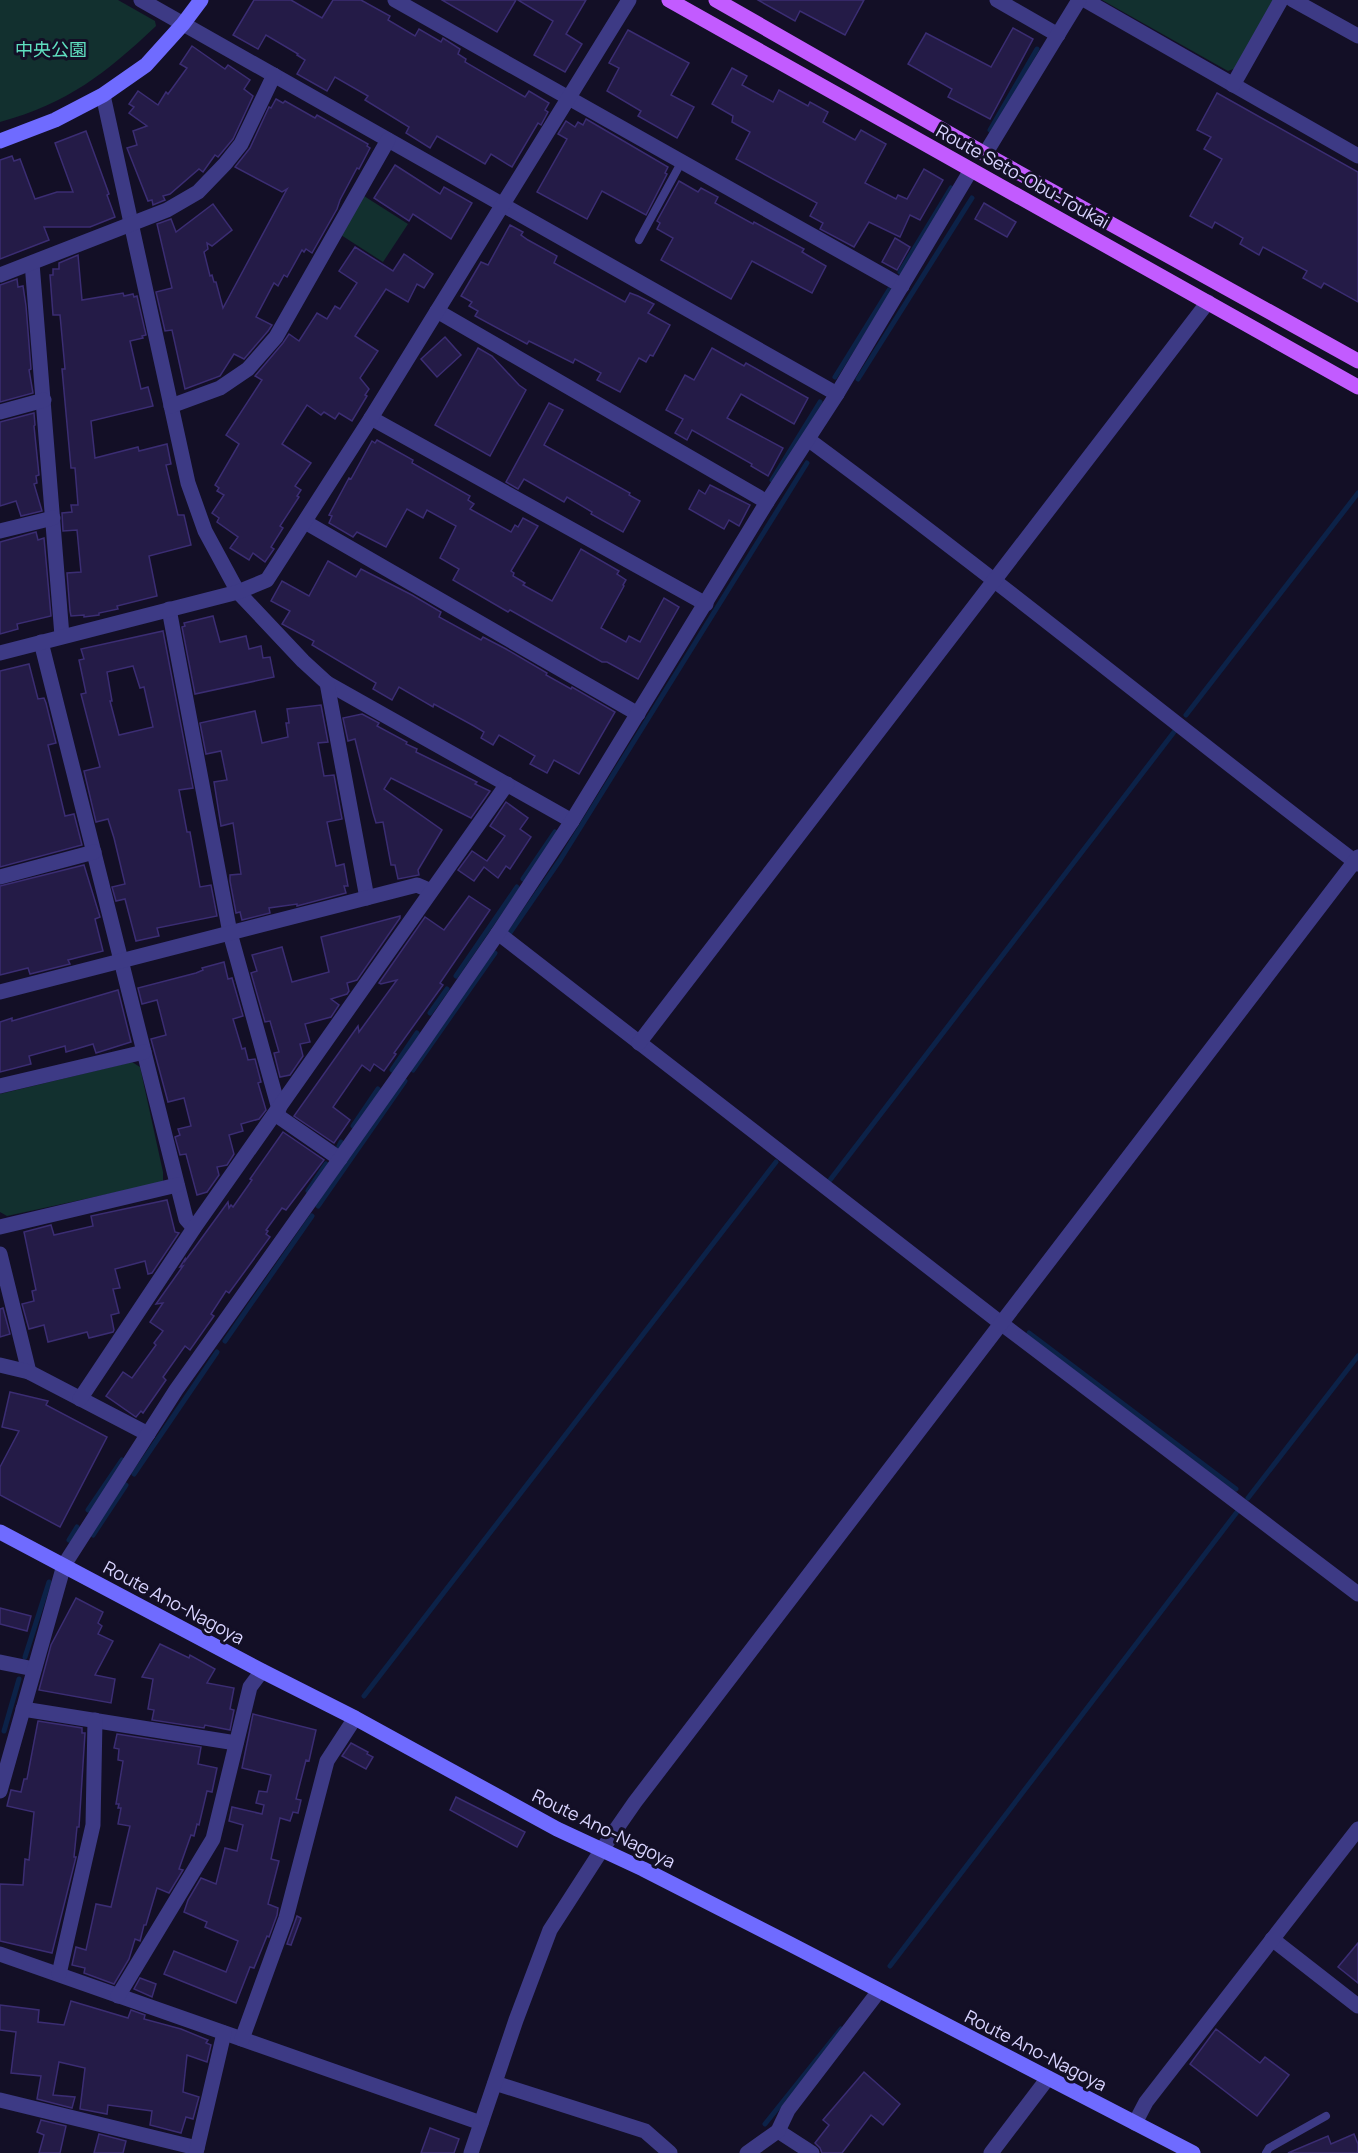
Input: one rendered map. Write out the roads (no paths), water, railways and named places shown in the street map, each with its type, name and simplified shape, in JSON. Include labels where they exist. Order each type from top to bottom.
[{"type":"main road","points":[[0,141],[55,120],[103,95],[146,65],[201,0]]},
{"type":"main road","name":"Route Seto-Obu-Toukai","points":[[669,0],[1358,387]]},
{"type":"main road","name":"Route Seto-Obu-Toukai","points":[[716,0],[985,154],[1358,361]]},
{"type":"main road","name":"Route Ano-Nagoya","points":[[0,1532],[355,1718],[601,1851],[653,1875],[1193,2153]]},
{"type":"street","points":[[141,0],[837,394]]},
{"type":"street","points":[[395,0],[902,286]]},
{"type":"street","points":[[0,653],[238,592],[267,580],[371,418],[629,0]]},
{"type":"street","points":[[997,0],[1058,35]]},
{"type":"street","points":[[985,154],[1078,0]]},
{"type":"street","points":[[1085,0],[1358,156]]},
{"type":"street","points":[[1233,85],[1281,0]]},
{"type":"street","points":[[1293,0],[1358,36]]},
{"type":"street","points":[[0,274],[167,210],[198,192],[241,144],[274,75]]},
{"type":"street","points":[[103,95],[188,483],[205,531],[238,592],[327,683],[572,821]]},
{"type":"street","points":[[171,406],[220,388],[248,369],[276,337],[388,140]]},
{"type":"street","points":[[0,1791],[7,1741],[23,1709],[64,1565],[176,1390],[498,933],[572,821],[767,502],[837,394],[971,170]]},
{"type":"street","points":[[32,263],[45,400],[62,636]]},
{"type":"street","points":[[639,1043],[1208,302]]},
{"type":"street","points":[[437,311],[767,502]]},
{"type":"street","points":[[0,412],[45,400]]},
{"type":"street","points":[[371,418],[706,604]]},
{"type":"street","points":[[471,2153],[550,1930],[601,1851],[635,1802],[1357,861],[1184,731],[995,582],[808,440]]},
{"type":"street","points":[[0,531],[53,518]]},
{"type":"street","points":[[305,522],[638,714]]},
{"type":"street","points":[[169,609],[230,933],[277,1112],[340,1159]]},
{"type":"street","points":[[41,642],[177,1185],[186,1219],[194,1228]]},
{"type":"street","points":[[327,683],[367,898]]},
{"type":"street","points":[[80,1399],[194,1228],[507,784]]},
{"type":"street","points":[[1,872],[94,852]]},
{"type":"street","points":[[0,992],[417,885],[431,891]]},
{"type":"street","points":[[498,933],[1002,1324],[1358,1594]]},
{"type":"street","points":[[0,1086],[144,1052]]},
{"type":"street","points":[[0,1227],[177,1185]]},
{"type":"street","points":[[0,1254],[29,1372]]},
{"type":"street","points":[[0,1365],[29,1372],[148,1434]]},
{"type":"street","points":[[0,1662],[34,1670]]},
{"type":"street","points":[[118,1996],[213,1839],[250,1687],[262,1671]]},
{"type":"street","points":[[23,1709],[236,1743]]},
{"type":"street","points":[[242,2039],[286,1918],[327,1761],[355,1718]]},
{"type":"street","points":[[59,1974],[93,1825],[95,1720]]},
{"type":"street","points":[[1135,2123],[1146,2102],[1358,1829]]},
{"type":"street","points":[[1272,1940],[1358,2006]]},
{"type":"street","points":[[0,1954],[481,2123]]},
{"type":"street","points":[[747,2153],[778,2131],[788,2110],[879,1991]]},
{"type":"street","points":[[0,2100],[197,2150],[224,2033]]},
{"type":"street","points":[[991,2153],[1048,2078]]},
{"type":"street","points":[[495,2083],[645,2131],[670,2153]]},
{"type":"street","points":[[778,2131],[812,2153]]},
{"type":"lane","points":[[639,240],[682,161]]},
{"type":"lane","points":[[1266,2153],[1269,2148],[1326,2116]]},
{"type":"waterway","points":[[990,130],[1037,49]]},
{"type":"waterway","points":[[900,272],[951,188]]},
{"type":"waterway","points":[[858,379],[972,198]]},
{"type":"waterway","points":[[835,377],[889,290]]},
{"type":"waterway","points":[[772,480],[820,402]]},
{"type":"waterway","points":[[509,934],[560,860],[807,463]]},
{"type":"waterway","points":[[1186,715],[1358,493]]},
{"type":"waterway","points":[[830,1180],[1174,732]]},
{"type":"waterway","points":[[523,879],[555,832]]},
{"type":"waterway","points":[[456,976],[517,887]]},
{"type":"waterway","points":[[413,1070],[495,953]]},
{"type":"waterway","points":[[430,1013],[447,989]]},
{"type":"waterway","points":[[392,1070],[417,1033]]},
{"type":"waterway","points":[[318,1206],[405,1081]]},
{"type":"waterway","points":[[353,1126],[378,1089]]},
{"type":"waterway","points":[[339,1146],[341,1142]]},
{"type":"waterway","points":[[364,1696],[776,1162]]},
{"type":"waterway","points":[[308,1191],[326,1164]]},
{"type":"waterway","points":[[225,1341],[312,1216]]},
{"type":"waterway","points":[[1029,1333],[1236,1489]]},
{"type":"waterway","points":[[134,1474],[217,1352]]},
{"type":"waterway","points":[[1248,1498],[1358,1356]]},
{"type":"waterway","points":[[88,1510],[122,1460]]},
{"type":"waterway","points":[[93,1535],[126,1485]]},
{"type":"waterway","points":[[890,1966],[1237,1512]]},
{"type":"waterway","points":[[69,1540],[77,1527]]},
{"type":"waterway","points":[[25,1657],[49,1582]]},
{"type":"waterway","points":[[4,1731],[19,1679]]},
{"type":"waterway","points":[[765,2124],[841,2029]]},
{"type":"park label","name":"中央公園","points":[[51,49]]}]
